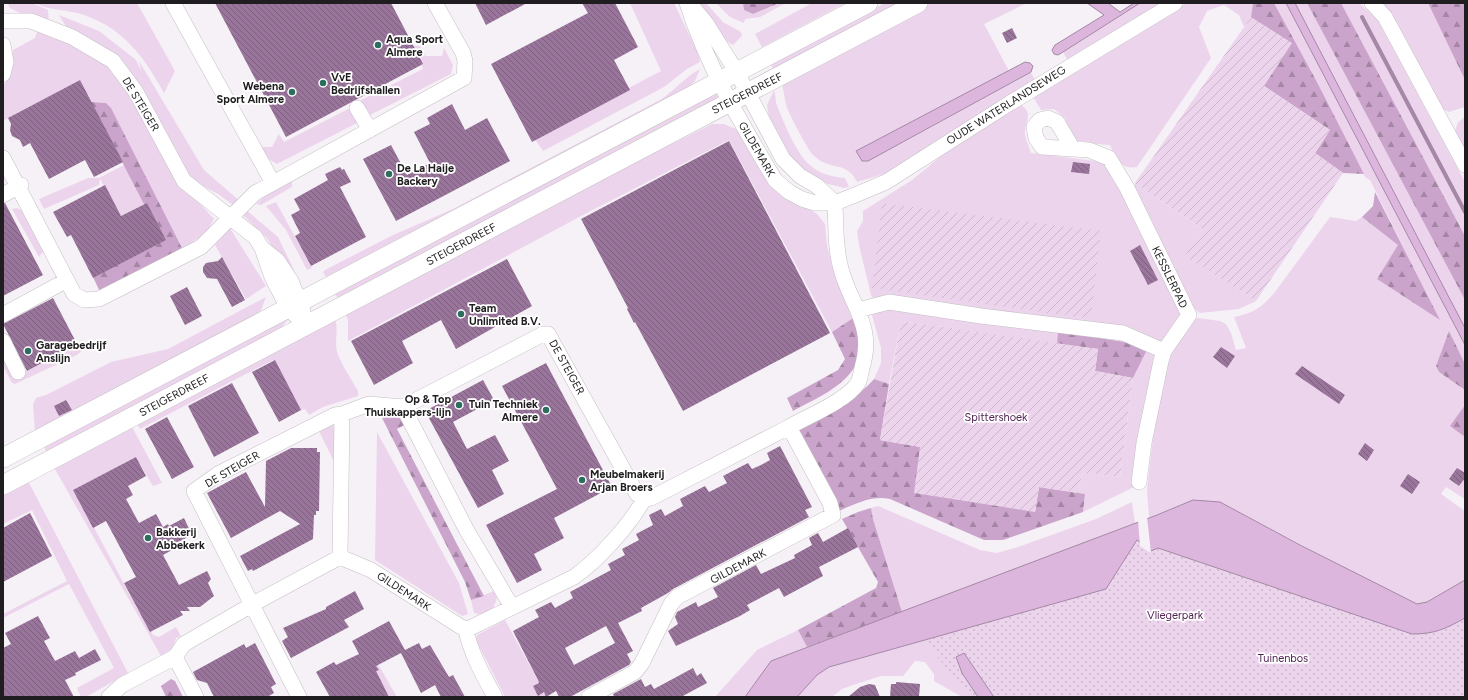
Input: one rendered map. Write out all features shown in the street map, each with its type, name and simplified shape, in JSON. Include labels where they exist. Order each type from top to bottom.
[{"type":"main road","points":[[3,458],[294,306],[718,80],[868,3]]},
{"type":"main road","name":"STEIGERDREEF","points":[[7,483],[918,3]]},
{"type":"street","points":[[173,3],[273,183]]},
{"type":"street","points":[[3,158],[20,186],[74,294],[84,300],[99,299],[201,247],[255,193],[464,78],[465,61],[463,53],[435,3]]},
{"type":"street","name":"GILDEMARK","points":[[688,3],[706,23],[736,71],[783,159],[800,176],[817,186],[835,203]]},
{"type":"street","name":"GILDEMARK","points":[[688,3],[696,30],[718,80],[775,180],[789,192],[802,199],[815,202],[835,203]]},
{"type":"street","name":"OUDE WATERLANDSEWEG","points":[[835,203],[886,182],[1010,102],[1175,3]]},
{"type":"street","points":[[1372,3],[1384,17],[1465,165]]},
{"type":"street","name":"DE STEIGER","points":[[3,21],[31,21],[72,37],[113,62],[136,92],[184,181],[255,237],[262,248],[277,260],[291,281],[294,306],[306,326]]},
{"type":"street","points":[[3,45],[6,62],[3,74]]},
{"type":"street","points":[[357,108],[370,130]]},
{"type":"street","name":"KESSLERPAD","points":[[1073,149],[1089,150],[1109,158],[1127,188],[1189,315],[1164,351],[1144,443],[1139,482]]},
{"type":"street","points":[[3,194],[20,186]]},
{"type":"street","points":[[495,697],[478,666],[469,644],[466,630],[586,569],[633,517],[644,499],[651,498],[789,427],[842,397],[858,382],[867,352],[865,330],[842,271],[837,249],[835,203]]},
{"type":"street","points":[[3,315],[67,280]]},
{"type":"street","points":[[858,310],[889,302],[1115,332],[1136,338],[1164,351]]},
{"type":"street","name":"DE STEIGER","points":[[251,605],[241,581],[194,491],[224,471],[335,414],[342,414],[369,404],[403,407],[543,334],[548,334],[637,494],[644,499]]},
{"type":"street","points":[[3,341],[18,372]]},
{"type":"street","points":[[403,407],[466,529],[512,607]]},
{"type":"street","points":[[109,697],[122,685],[176,657],[184,644],[340,556],[342,414]]},
{"type":"street","name":"GILDEMARK","points":[[589,697],[635,672],[642,663],[670,604],[677,597],[833,515],[830,503],[789,427]]},
{"type":"street","name":"GILDEMARK","points":[[340,556],[371,570],[466,630]]},
{"type":"street","points":[[251,605],[299,697]]},
{"type":"street","points":[[176,657],[196,697]]},
{"type":"green space","points":[[8,3],[32,3],[48,10],[49,24],[12,9],[9,7]]},
{"type":"green space","points":[[36,3],[137,3],[175,71],[164,93],[141,56],[121,36],[110,28],[84,15],[45,7]]},
{"type":"green space","points":[[630,3],[674,3],[698,53],[700,62],[687,69],[664,87],[543,151],[534,138],[661,71]]},
{"type":"green space","points":[[699,3],[706,3],[723,22],[741,32],[742,36],[733,45],[723,39]]},
{"type":"green space","points":[[716,3],[743,3],[744,10],[753,14],[779,3],[786,3],[760,17],[745,19],[744,23],[730,17]]},
{"type":"green space","points":[[743,3],[779,3],[753,14],[744,10]]},
{"type":"green space","points":[[812,3],[845,3],[762,47],[755,34]]},
{"type":"green space","points":[[885,3],[908,3],[776,73],[770,63]]},
{"type":"green space","points":[[923,3],[1027,3],[984,24],[1009,71],[856,151],[868,161],[1031,72],[1035,80],[959,127],[904,164],[884,174],[857,182],[853,175],[848,171],[819,160],[810,152],[790,114],[781,83]]},
{"type":"green space","points":[[1140,3],[1162,3],[1067,59],[1063,52]]},
{"type":"green space","points":[[1187,3],[1253,3],[1251,17],[1244,27],[1239,15],[1224,5],[1207,11],[1199,27],[1211,58],[1137,167],[1126,167],[1119,162],[1110,145],[1073,142],[1065,118],[1054,109],[1041,110],[1033,97]]},
{"type":"green space","points":[[1253,3],[1274,3],[1317,82],[1364,174],[1343,173],[1315,153],[1330,130],[1264,86],[1251,17]]},
{"type":"green space","points":[[1274,3],[1286,3],[1465,345],[1465,364],[1449,332],[1436,366],[1439,372],[1465,390],[1465,405],[1451,426],[1465,437],[1465,499],[1446,487],[1441,494],[1465,511],[1465,580],[1427,602],[1417,604],[1400,597],[1220,502],[1149,518],[1147,490],[1158,397],[1169,358],[1189,322],[1198,318],[1220,321],[1226,324],[1231,333],[1236,350],[1246,348],[1234,317],[1257,309],[1275,292],[1330,217],[1356,221],[1362,217],[1399,245],[1377,279],[1439,319],[1370,180],[1365,177],[1317,82]]},
{"type":"green space","points":[[1295,3],[1307,3],[1465,300],[1465,328]]},
{"type":"green space","points":[[1307,3],[1341,3],[1465,236],[1465,300]]},
{"type":"green space","points":[[1341,3],[1359,3],[1377,19],[1465,182],[1465,236]]},
{"type":"green space","points":[[1383,3],[1428,3],[1465,80],[1465,107],[1449,112],[1443,109],[1396,21]]},
{"type":"green space","points":[[1428,3],[1465,3],[1465,80]]},
{"type":"green space","points":[[59,15],[99,31],[136,60],[141,71],[139,61],[204,170],[242,203],[233,205],[218,194],[188,178],[118,60],[69,31]]},
{"type":"green space","points":[[1251,17],[1292,43],[1264,86],[1330,130],[1315,153],[1343,173],[1256,301],[1185,256],[1202,229],[1135,183]]},
{"type":"green space","points":[[38,29],[94,55],[118,75],[182,184],[214,219],[207,231],[183,250],[106,103],[91,102],[80,80],[3,121],[3,86],[10,74],[13,50],[35,38]]},
{"type":"green space","points":[[414,46],[420,46],[425,56],[442,56],[444,48],[453,65],[451,74],[370,115],[361,100],[423,69]]},
{"type":"green space","points":[[700,69],[695,81],[688,88],[451,217],[405,235],[326,277],[323,272],[393,235],[453,209],[660,100]]},
{"type":"green space","points":[[774,90],[777,106],[791,138],[800,154],[814,168],[822,173],[845,178],[849,187],[844,188],[812,180],[797,169],[769,118],[767,105]]},
{"type":"green space","points":[[716,94],[718,97],[625,146],[588,172],[340,303],[332,288],[704,95]]},
{"type":"green space","points":[[91,102],[106,103],[111,108],[183,250],[101,294],[93,277],[163,241]]},
{"type":"green space","points":[[1018,103],[1027,110],[1028,117],[1025,134],[1031,153],[1103,162],[1114,178],[1182,316],[1166,343],[874,300],[871,295],[857,231],[863,221],[863,211],[912,180],[957,143]]},
{"type":"green space","points":[[352,107],[357,123],[277,164],[265,157],[259,147],[272,147],[279,134],[284,142]]},
{"type":"green space","points":[[1465,117],[1465,150],[1455,131],[1458,122]]},
{"type":"green space","points":[[712,124],[724,124],[736,129],[803,205],[817,214],[825,224],[827,245],[835,276],[853,318],[832,332],[729,140],[583,215],[348,341],[348,320],[343,310]]},
{"type":"green space","points":[[124,165],[145,206],[120,216],[100,179],[99,185],[44,209],[39,199],[88,178],[99,178]]},
{"type":"green space","points":[[288,180],[292,181],[292,187],[261,205],[256,204],[273,189]]},
{"type":"green space","points":[[1135,183],[1202,229],[1186,256],[1256,301],[1239,309],[1200,313],[1190,306],[1133,193]]},
{"type":"green space","points":[[1375,192],[1440,320],[1377,279],[1398,245],[1362,217],[1373,206]]},
{"type":"green space","points":[[276,202],[312,268],[307,270],[286,230],[266,206]]},
{"type":"green space","points":[[882,203],[1101,231],[1091,319],[872,288]]},
{"type":"green space","points":[[17,208],[23,211],[43,252],[39,257],[12,209]]},
{"type":"green space","points":[[245,209],[278,237],[294,270],[290,276],[267,238],[242,214]]},
{"type":"green space","points":[[230,228],[266,286],[246,299],[215,245]]},
{"type":"green space","points":[[266,297],[261,310],[256,317],[35,432],[33,404],[36,398],[46,395],[111,362],[168,349]]},
{"type":"green space","points":[[887,309],[1058,331],[1057,344],[901,321],[889,384],[874,379],[881,363],[881,348],[872,315],[878,310]]},
{"type":"green space","points":[[334,315],[336,320],[336,345],[338,355],[358,391],[358,396],[323,407],[309,415],[305,409],[299,411],[273,360],[140,429],[135,420]]},
{"type":"green space","points":[[290,317],[281,328],[49,457],[41,441]]},
{"type":"green space","points":[[853,318],[861,339],[860,353],[856,365],[849,375],[839,384],[817,399],[793,411],[787,398],[838,370],[845,359],[832,332]]},
{"type":"green space","name":"Spittershoek","points":[[901,321],[1098,349],[1095,371],[1133,378],[1120,477],[1082,473],[1078,493],[1039,487],[1035,512],[914,493],[920,447],[880,440]]},
{"type":"green space","points":[[1058,331],[1136,344],[1148,348],[1133,378],[1095,371],[1098,349],[1057,344]]},
{"type":"green space","points":[[1449,331],[1465,364],[1465,390],[1439,372],[1436,366]]},
{"type":"green space","points":[[77,344],[83,350],[77,355],[15,384],[12,383],[3,366],[3,357],[16,380],[27,371]]},
{"type":"green space","points":[[1148,348],[1155,352],[1156,358],[1134,487],[1083,512],[1085,494],[1078,493],[1082,473],[1120,477],[1133,378]]},
{"type":"green space","points":[[874,379],[889,384],[880,440],[921,447],[1035,512],[1039,487],[1085,494],[1083,512],[1003,540],[984,540],[890,499],[870,499],[839,511],[798,430],[848,401]]},
{"type":"green space","points":[[1465,405],[1465,437],[1450,426]]},
{"type":"green space","points":[[379,412],[401,414],[406,424],[397,429],[484,596],[471,600],[465,582]]},
{"type":"green space","points":[[130,423],[162,483],[153,486],[136,457],[74,490],[138,610],[140,610],[153,635],[159,637],[176,627],[181,636],[176,638],[173,648],[161,656],[52,464]]},
{"type":"green space","points":[[332,423],[339,440],[337,468],[318,429]]},
{"type":"green space","points":[[377,432],[459,583],[468,614],[462,616],[375,560]]},
{"type":"green space","points":[[26,477],[128,673],[86,697],[81,697],[77,688],[114,668],[69,584],[3,618],[3,614],[67,581],[32,510],[3,524],[3,489]]},
{"type":"green space","points":[[1132,502],[1135,523],[902,612],[873,519],[871,508],[878,506],[980,550],[997,553],[1096,519]]},
{"type":"green space","points":[[871,508],[873,519],[902,612],[807,647],[798,630],[876,588],[878,582],[842,519]]},
{"type":"green space","name":"Vliegerpark","points":[[1174,527],[1420,616],[1465,593],[1465,697],[971,697],[912,627]]},
{"type":"green space","points":[[494,591],[497,599],[493,608],[482,615],[474,613],[471,600]]},
{"type":"green space","points":[[505,620],[547,697],[505,697],[476,640],[477,635]]},
{"type":"green space","points":[[798,630],[807,647],[771,661],[745,697],[715,697],[757,650]]},
{"type":"green space","points":[[947,633],[978,697],[962,697],[934,681],[934,674],[925,662],[915,661],[903,676],[881,676],[842,689],[832,697],[797,697],[817,675],[829,667]]},
{"type":"green space","points":[[378,664],[397,697],[381,697],[366,671]]},
{"type":"green space","points":[[171,679],[175,681],[183,697],[166,697],[161,686]]},
{"type":"shaded area","points":[[1087,3],[1108,3],[1120,12],[1134,3],[1140,3],[1058,55],[1054,54],[1052,50],[1055,45],[1104,15]]},
{"type":"shaded area","points":[[1286,3],[1295,3],[1465,328],[1465,345]]},
{"type":"shaded area","points":[[1025,62],[1030,63],[1033,66],[1031,72],[868,161],[862,161],[856,151]]},
{"type":"shaded area","points":[[1193,500],[1220,502],[1300,545],[1417,604],[1427,602],[1465,580],[1465,618],[1440,630],[1412,634],[1158,548],[1151,551],[1137,540],[1106,589],[829,667],[817,675],[797,697],[745,697],[771,661]]},
{"type":"shaded area","points":[[964,653],[994,697],[978,697],[962,673],[956,657]]},
{"type":"pier","points":[[1147,517],[1151,553],[1140,546],[1138,520]]},
{"type":"building","name":"VvE Bedrijfshallen","points":[[215,3],[391,3],[423,64],[286,137]]},
{"type":"building","points":[[475,3],[527,3],[486,25]]},
{"type":"building","points":[[582,3],[615,3],[638,47],[614,60],[630,90],[532,142],[491,64],[588,13]]},
{"type":"building","points":[[1012,28],[1017,38],[1007,43],[1002,33]]},
{"type":"building","points":[[80,80],[123,162],[94,177],[85,160],[49,179],[30,143],[23,147],[20,140],[12,136],[10,130],[11,124],[8,118]]},
{"type":"building","points":[[452,104],[465,130],[487,118],[510,161],[396,221],[363,159],[391,145],[407,175],[430,163],[414,132],[430,124],[427,118]]},
{"type":"building","points":[[729,141],[830,333],[683,411],[635,322],[634,323],[627,309],[628,308],[581,219]]},
{"type":"building","points":[[1073,162],[1090,164],[1089,174],[1071,172]]},
{"type":"building","points":[[340,167],[342,170],[344,169],[351,182],[340,187],[366,237],[311,266],[295,236],[300,233],[291,215],[300,210],[294,199],[328,180],[325,174]]},
{"type":"building","points":[[105,185],[121,216],[147,203],[166,240],[93,278],[71,235],[67,237],[53,212]]},
{"type":"building","points":[[5,203],[43,275],[3,296],[3,204]]},
{"type":"building","points":[[1140,245],[1158,280],[1148,285],[1130,251]]},
{"type":"building","points":[[222,257],[245,300],[232,307],[217,279],[207,278],[203,272],[203,267],[206,263],[218,261]]},
{"type":"building","points":[[507,259],[532,306],[456,349],[441,320],[402,341],[413,363],[374,385],[351,341]]},
{"type":"building","points":[[187,287],[202,316],[185,325],[170,296]]},
{"type":"building","points":[[53,298],[77,344],[27,371],[3,324]]},
{"type":"building","points":[[1221,347],[1235,356],[1227,368],[1213,357]]},
{"type":"building","points":[[275,360],[301,410],[279,422],[252,372]]},
{"type":"building","points":[[546,363],[612,487],[554,518],[564,538],[534,554],[542,570],[517,583],[486,525],[557,489],[502,386]]},
{"type":"building","points":[[1302,366],[1345,395],[1339,404],[1295,374]]},
{"type":"building","points":[[483,380],[494,400],[453,422],[467,449],[495,435],[509,461],[492,470],[504,494],[478,508],[425,411]]},
{"type":"building","points":[[232,383],[259,433],[214,457],[188,406]]},
{"type":"building","points":[[66,400],[72,410],[59,416],[54,406]]},
{"type":"building","points":[[167,417],[194,467],[172,479],[145,429]]},
{"type":"building","points":[[1365,443],[1374,450],[1367,461],[1358,454]]},
{"type":"building","points":[[780,446],[812,507],[805,510],[809,517],[673,589],[641,608],[642,611],[618,623],[633,651],[627,654],[631,662],[629,665],[570,697],[559,697],[556,691],[546,697],[544,692],[538,696],[533,686],[539,683],[538,680],[513,631],[539,617],[535,610],[551,602],[555,608],[573,598],[570,592],[611,570],[608,564],[625,555],[622,549],[639,540],[636,534],[653,525],[649,515],[661,509],[665,516],[683,506],[680,499],[705,486],[709,492],[727,483],[723,476],[748,463],[752,469],[770,460],[767,453]],"holes":[[[606,626],[615,643],[574,665],[565,648]]]},
{"type":"building","points":[[291,448],[317,448],[317,452],[320,452],[319,511],[316,511],[316,515],[314,515],[313,539],[253,571],[252,569],[248,571],[240,556],[300,524],[280,511],[231,538],[207,493],[246,472],[265,507],[266,461]]},
{"type":"building","points":[[136,457],[146,476],[128,486],[133,495],[126,499],[139,523],[156,514],[163,527],[168,524],[169,526],[184,518],[192,535],[172,545],[174,549],[163,555],[179,585],[207,571],[211,579],[208,583],[214,596],[200,607],[187,607],[190,611],[180,611],[183,615],[150,632],[124,583],[136,577],[106,521],[93,528],[73,490]]},
{"type":"building","points":[[1457,468],[1465,473],[1465,478],[1459,486],[1449,479]]},
{"type":"building","points":[[1408,474],[1420,482],[1412,494],[1400,486]]},
{"type":"building","points":[[30,513],[52,556],[3,582],[3,528]]},
{"type":"building","points":[[848,528],[858,547],[819,567],[823,576],[784,597],[779,588],[747,605],[750,610],[740,616],[676,646],[668,631],[678,624],[675,617],[677,612],[696,602],[698,607],[718,597],[713,588],[756,565],[761,574],[795,558],[794,555],[812,545],[809,538],[818,533],[823,542]]},
{"type":"building","points":[[355,591],[364,609],[344,620],[349,627],[291,658],[282,641],[288,637],[283,628],[326,609],[326,607]]},
{"type":"building","points":[[38,616],[50,638],[44,641],[55,661],[75,651],[79,658],[95,649],[101,660],[75,673],[76,675],[65,680],[74,697],[3,697],[3,648],[11,644],[5,633]]},
{"type":"building","points":[[389,621],[405,650],[419,643],[422,649],[430,645],[449,677],[453,675],[465,697],[441,697],[435,685],[421,693],[401,653],[376,666],[379,670],[376,671],[389,697],[330,697],[316,672],[334,662],[336,665],[359,654],[352,641]]},
{"type":"building","points":[[255,643],[276,684],[271,687],[274,693],[267,697],[214,697],[207,683],[197,680],[193,672],[244,644],[246,648]]},
{"type":"building","points":[[693,668],[697,676],[701,673],[707,683],[681,697],[614,697],[613,694],[641,679],[645,687],[651,684],[654,689]]},
{"type":"building","points":[[896,682],[920,684],[919,697],[890,697],[891,684],[896,684]]},
{"type":"building","points":[[869,684],[875,685],[880,697],[848,697],[860,687]]},
{"type":"waterway","points":[[1362,17],[1465,212]]},
{"type":"place","name":"Aqua Sport Almere","points":[[378,45]]},
{"type":"place","name":"VvE Bedrijfshallen","points":[[323,83]]},
{"type":"place","name":"Webena Sport Almere","points":[[292,92]]},
{"type":"place","name":"De La Haije Backery","points":[[389,174]]},
{"type":"place","name":"Team Unlimited B.V.","points":[[461,314]]},
{"type":"place","name":"Garagebedrijf Anslijn","points":[[28,351]]},
{"type":"place","name":"Op & Top Thuiskappers-lijn","points":[[459,405]]},
{"type":"place","name":"Tuin Techniek Almere","points":[[546,410]]},
{"type":"place","name":"Meubelmakerij Arjan Broers","points":[[582,480]]},
{"type":"place","name":"Bakkerij Abbekerk","points":[[148,538]]},
{"type":"park label","name":"Tuinenbos","points":[[1283,658]]}]
